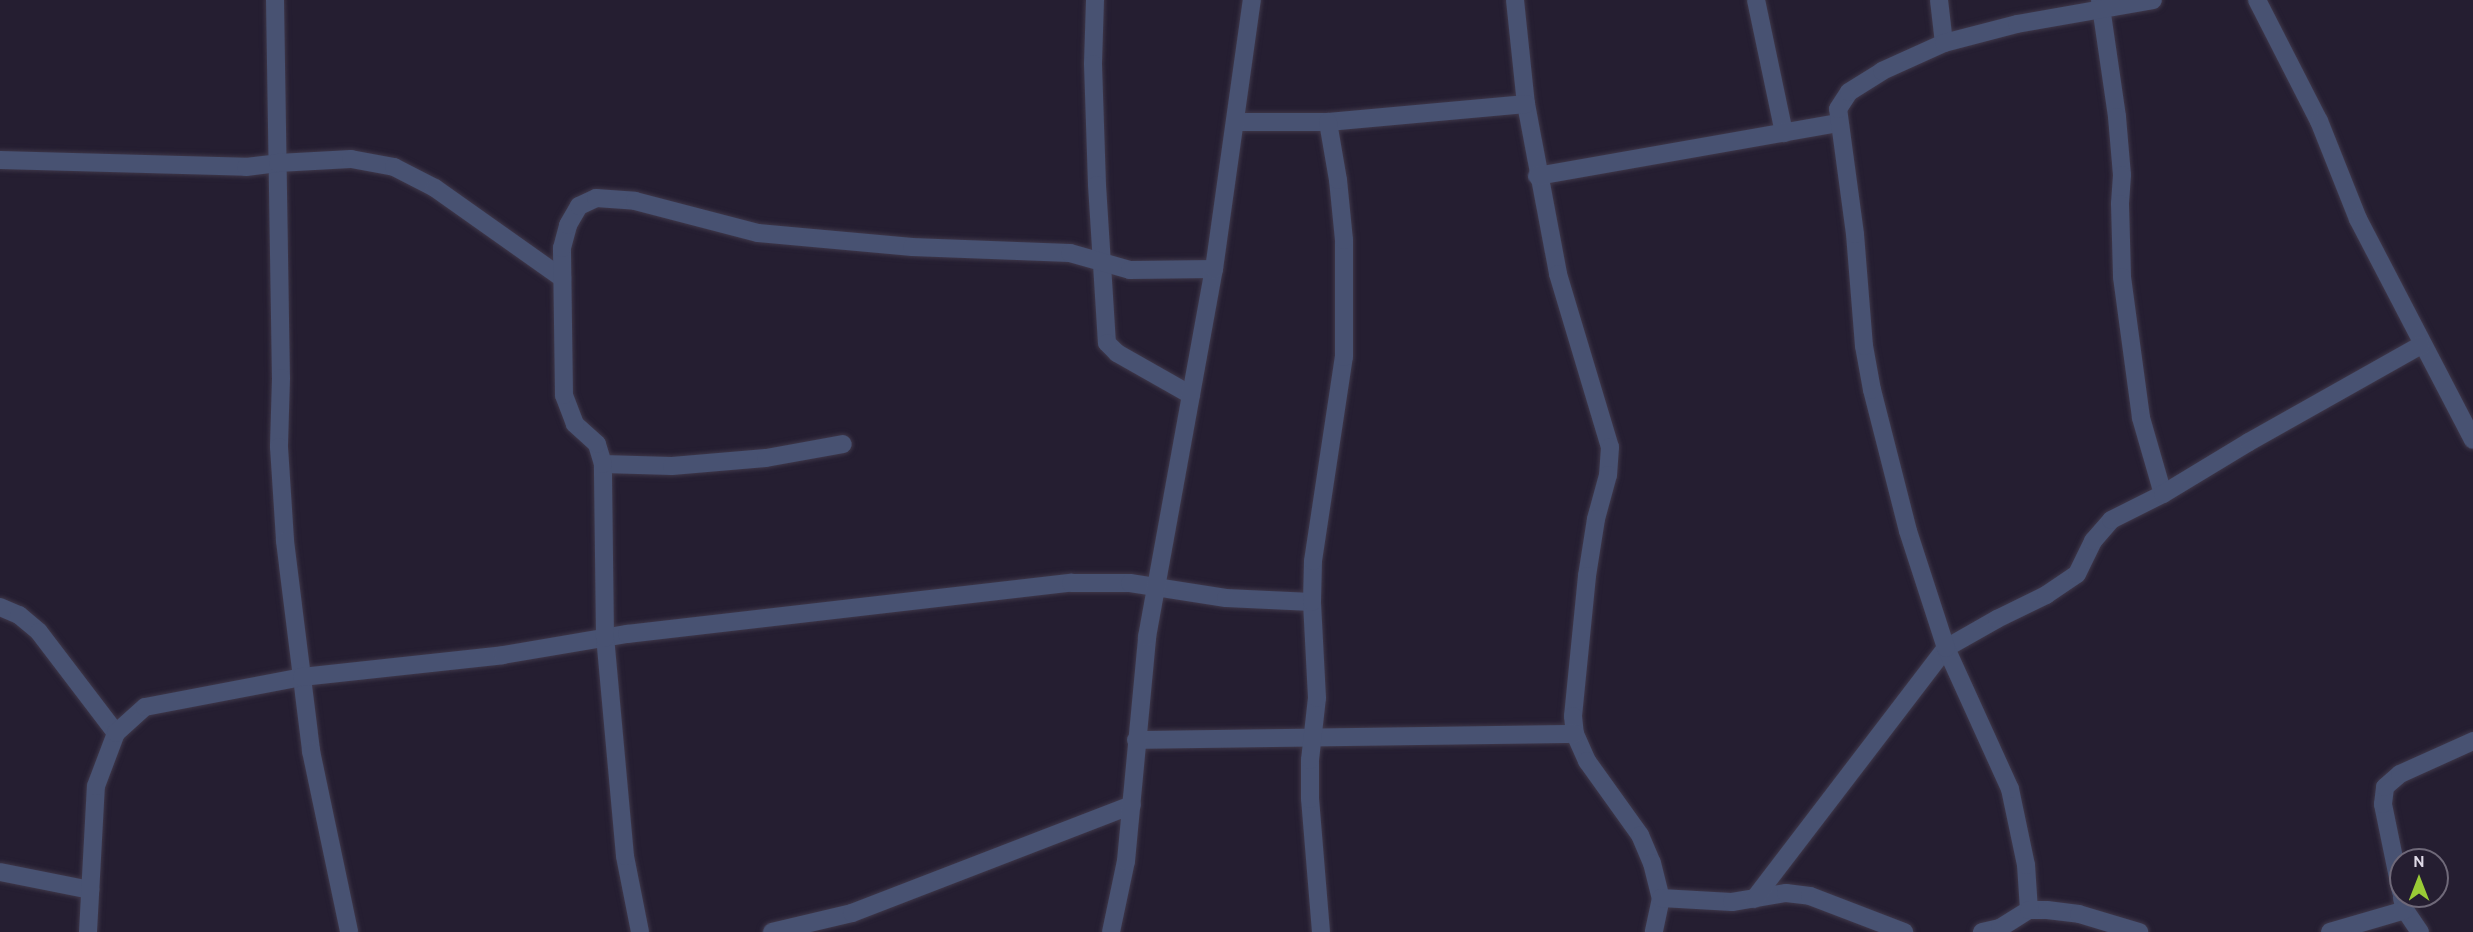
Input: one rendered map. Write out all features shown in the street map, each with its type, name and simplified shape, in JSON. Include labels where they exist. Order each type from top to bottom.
[{"type":"street","points":[[275,0],[281,378],[279,447],[285,542],[320,803],[334,852],[349,932]]},
{"type":"street","points":[[1095,0],[1093,75],[1107,343],[1117,354],[1191,395]]},
{"type":"street","points":[[1111,932],[1126,861],[1147,637],[1214,269],[1252,0]]},
{"type":"street","points":[[1515,0],[1526,105],[1537,176],[1558,274],[1610,447],[1608,475],[1596,519],[1587,576],[1573,716],[1575,734],[1587,761],[1640,835],[1652,864],[1661,898],[1654,932]]},
{"type":"street","points":[[1756,0],[1784,133]]},
{"type":"street","points":[[1939,0],[1944,43]]},
{"type":"street","points":[[2029,910],[2026,865],[2010,789],[1946,648],[1908,531],[1872,390],[1863,346],[1855,234],[1838,123],[1838,109],[1849,92],[1882,71],[1944,43],[2101,4],[2153,0]]},
{"type":"street","points":[[2257,0],[2319,121],[2358,219],[2421,345],[2473,440]]},
{"type":"street","points":[[2101,4],[2117,117],[2122,174],[2120,204],[2122,278],[2141,418],[2163,494]]},
{"type":"street","points":[[1236,122],[1328,122],[1526,105]]},
{"type":"street","points":[[1321,932],[1310,799],[1317,698],[1312,602],[1313,561],[1344,357],[1344,240],[1328,122]]},
{"type":"street","points":[[1537,176],[1838,123]]},
{"type":"street","points":[[0,160],[246,167],[351,159],[394,167],[435,188],[562,278]]},
{"type":"street","points":[[640,932],[625,856],[605,638],[603,464],[597,444],[575,424],[564,395],[562,248],[568,225],[579,206],[597,198],[635,201],[758,233],[912,247],[1070,253],[1102,260],[1131,270],[1214,269]]},
{"type":"street","points":[[1754,899],[1946,648],[1996,619],[2046,595],[2077,574],[2093,542],[2111,520],[2163,494],[2249,442],[2421,345]]},
{"type":"street","points":[[603,464],[672,466],[766,458],[843,444]]},
{"type":"street","points":[[88,932],[96,786],[116,733],[145,707],[302,677],[503,655],[605,638],[853,606],[1071,583],[1131,583],[1226,598],[1312,602]]},
{"type":"street","points":[[0,607],[19,615],[39,632],[116,733]]},
{"type":"street","points":[[1136,740],[1575,734]]},
{"type":"street","points":[[2392,848],[2383,804],[2385,788],[2400,774],[2473,741]]},
{"type":"street","points":[[772,932],[852,913],[1132,805]]},
{"type":"street","points":[[0,872],[90,890]]},
{"type":"street","points":[[1661,898],[1732,902],[1786,893],[1810,896],[1868,926],[1904,932]]},
{"type":"street","points":[[2330,932],[2389,905]]},
{"type":"street","points":[[2407,908],[2420,932]]},
{"type":"street","points":[[1982,932],[2000,928],[2029,910],[2079,914],[2139,932]]}]
